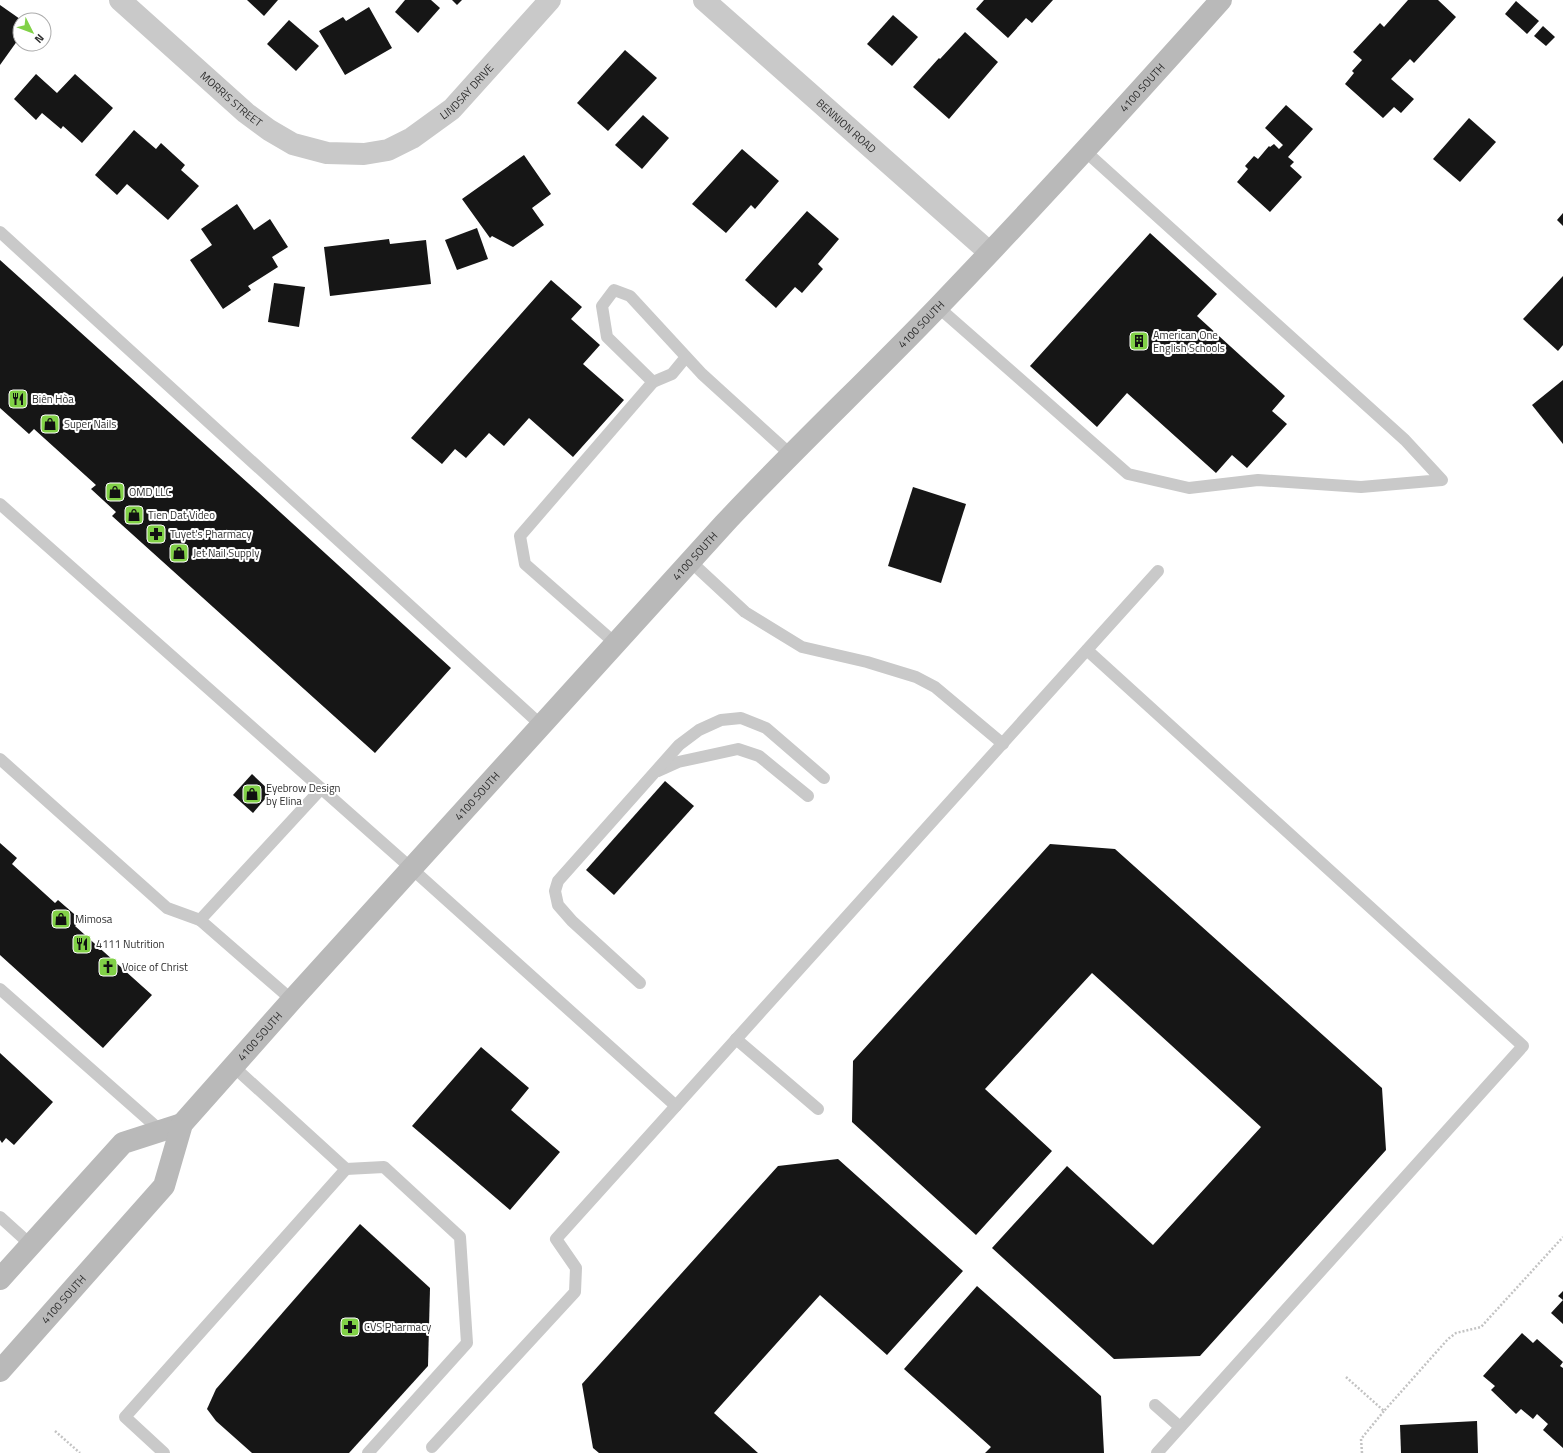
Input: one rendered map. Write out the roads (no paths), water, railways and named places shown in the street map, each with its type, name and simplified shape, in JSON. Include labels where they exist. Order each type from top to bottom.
[{"type":"main road","name":"4100 SOUTH","points":[[0,1371],[164,1186],[182,1124],[292,1000],[690,561],[790,454],[938,307],[1085,151],[1221,0]]},
{"type":"main road","name":"4100 SOUTH","points":[[0,1279],[123,1143],[182,1124]]},
{"type":"street","name":"MORRIS STREET","points":[[120,0],[246,113],[269,130],[293,144],[327,153],[364,154]]},
{"type":"street","name":"LINDSAY DRIVE","points":[[364,154],[388,150],[412,138],[452,109],[550,0]]},
{"type":"street","name":"BENNION ROAD","points":[[704,0],[989,252]]},
{"type":"lane","points":[[938,307],[1128,474],[1189,488],[1258,480],[1361,487],[1442,480],[1405,440],[1085,151]]},
{"type":"lane","points":[[0,232],[541,725]]},
{"type":"lane","points":[[653,382],[607,337],[602,306],[614,290],[630,296],[702,374],[790,454]]},
{"type":"lane","points":[[616,643],[525,564],[520,536],[653,382],[672,374],[686,357]]},
{"type":"lane","points":[[0,504],[411,868],[676,1106]]},
{"type":"lane","points":[[690,561],[745,612],[802,647],[867,662],[916,677],[935,687],[1003,744]]},
{"type":"lane","points":[[432,1451],[575,1292],[576,1268],[556,1239],[1158,571]]},
{"type":"lane","points":[[1087,650],[1523,1046],[1157,1453]]},
{"type":"lane","points":[[640,983],[572,921],[558,905],[555,891],[558,880],[679,745],[699,730],[721,720],[741,718],[766,728],[824,778]]},
{"type":"lane","points":[[655,772],[678,762],[738,749],[759,756],[808,796]]},
{"type":"lane","points":[[0,759],[167,908],[200,920],[292,1000]]},
{"type":"lane","points":[[200,920],[321,789]]},
{"type":"lane","points":[[0,990],[161,1131]]},
{"type":"lane","points":[[736,1039],[818,1109]]},
{"type":"lane","points":[[234,1067],[346,1169],[384,1167],[460,1237],[467,1343],[368,1453]]},
{"type":"lane","points":[[164,1453],[125,1418],[346,1169]]},
{"type":"lane","points":[[0,1217],[31,1245]]},
{"type":"lane","points":[[1155,1405],[1180,1427]]},
{"type":"place","name":"American One English Schools","points":[[1139,341]]},
{"type":"place","name":"Biên Hòa","points":[[18,399]]},
{"type":"place","name":"Super Nails","points":[[50,424]]},
{"type":"place","name":"OMD LLC","points":[[115,492]]},
{"type":"place","name":"Tien Dat Video","points":[[134,515]]},
{"type":"place","name":"Tuyet's Pharmacy","points":[[156,534]]},
{"type":"place","name":"Jet Nail Supply","points":[[179,553]]},
{"type":"place","name":"Eyebrow Design by Elina","points":[[252,794]]},
{"type":"place","name":"Mimosa","points":[[61,919]]},
{"type":"place","name":"4111 Nutrition","points":[[82,944]]},
{"type":"place","name":"Voice of Christ","points":[[108,967]]},
{"type":"place","name":"CVS Pharmacy","points":[[350,1327]]}]
